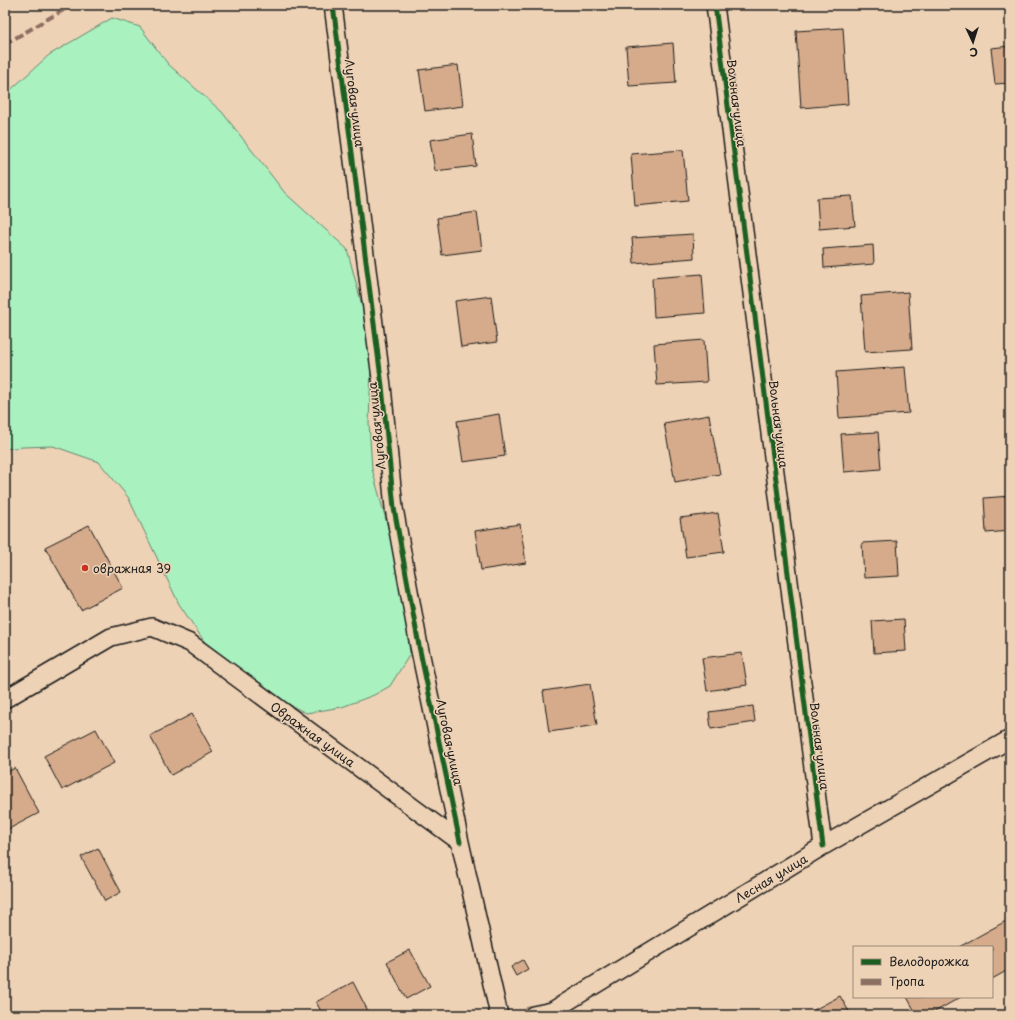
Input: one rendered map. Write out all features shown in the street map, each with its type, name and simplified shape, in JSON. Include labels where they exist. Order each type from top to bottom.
[{"type":"street","name":"Луговая улица","points":[[333,5],[382,386],[394,508],[419,646],[460,842]]},
{"type":"street","name":"Вольная улица","points":[[715,5],[823,846]]},
{"type":"street","name":"Овражная улица","points":[[5,699],[111,637],[152,627],[190,643],[460,842]]},
{"type":"street","name":"Лесная улица","points":[[533,1015],[552,1011],[823,846],[1010,738]]},
{"type":"street","points":[[460,842],[499,1015]]},
{"type":"green space","points":[[112,18],[140,27],[168,64],[222,112],[285,193],[347,249],[363,309],[371,367],[369,423],[372,469],[401,575],[410,654],[390,686],[374,695],[342,707],[306,713],[274,697],[220,658],[204,641],[179,604],[128,497],[99,462],[53,446],[5,449],[5,95],[49,55]]},
{"type":"building","points":[[603,5],[649,5],[649,8],[603,9]]},
{"type":"building","points":[[843,28],[848,104],[801,108],[796,31]]},
{"type":"building","points":[[673,43],[676,83],[629,86],[626,47]]},
{"type":"building","points":[[1010,46],[1010,83],[995,84],[991,48]]},
{"type":"building","points":[[458,65],[463,106],[425,111],[419,70]]},
{"type":"building","points":[[472,134],[476,166],[435,171],[430,140]]},
{"type":"building","points":[[683,150],[688,201],[635,206],[631,154]]},
{"type":"building","points":[[852,196],[855,226],[819,229],[817,198]]},
{"type":"building","points":[[477,212],[482,250],[442,255],[437,218]]},
{"type":"building","points":[[693,234],[694,258],[634,263],[632,238]]},
{"type":"building","points":[[873,245],[874,264],[824,268],[823,249]]},
{"type":"building","points":[[702,274],[705,313],[654,317],[652,278]]},
{"type":"building","points":[[908,292],[912,349],[865,352],[861,296]]},
{"type":"building","points":[[491,296],[497,342],[461,347],[455,301]]},
{"type":"building","points":[[704,340],[707,382],[657,385],[654,344]]},
{"type":"building","points":[[905,367],[909,413],[839,418],[836,372]]},
{"type":"building","points":[[499,414],[505,456],[463,462],[457,421]]},
{"type":"building","points":[[709,415],[720,474],[675,482],[664,423]]},
{"type":"building","points":[[878,432],[881,469],[844,472],[841,434]]},
{"type":"building","points":[[1010,496],[1010,531],[986,533],[984,498]]},
{"type":"building","points":[[718,513],[724,552],[686,557],[680,518]]},
{"type":"building","points":[[520,524],[526,563],[481,570],[475,531]]},
{"type":"building","name":"овражная 39","points":[[89,525],[123,588],[81,610],[45,547]]},
{"type":"building","points":[[897,541],[899,576],[864,578],[862,543]]},
{"type":"building","points":[[904,619],[906,651],[874,653],[872,621]]},
{"type":"building","points":[[742,653],[747,685],[707,691],[702,658]]},
{"type":"building","points":[[590,684],[597,725],[549,732],[543,691]]},
{"type":"building","points":[[753,706],[755,722],[711,729],[709,712]]},
{"type":"building","points":[[192,714],[213,752],[171,775],[150,736]]},
{"type":"building","points":[[96,729],[114,763],[62,790],[44,756]]},
{"type":"building","points":[[15,768],[39,813],[5,831],[5,773]]},
{"type":"building","points":[[98,848],[121,892],[105,901],[81,857]]},
{"type":"building","points":[[1006,921],[1010,928],[1010,969],[993,978],[993,946],[961,946]]},
{"type":"building","points":[[410,950],[430,986],[406,999],[387,962]]},
{"type":"building","points":[[523,960],[528,969],[516,976],[511,967]]},
{"type":"building","points":[[353,982],[370,1015],[323,1015],[316,1002]]},
{"type":"building","points":[[840,996],[851,1015],[817,1015],[814,1010]]},
{"type":"building","points":[[908,998],[959,998],[929,1015],[917,1015]]},
{"type":"marked path","points":[[5,44],[72,5]]},
{"type":"cycle path","points":[[333,5],[382,386],[394,508],[419,646],[460,842]]},
{"type":"cycle path","points":[[715,5],[823,846]]},
{"type":"place","name":"овражная 39","points":[[85,568]]}]
